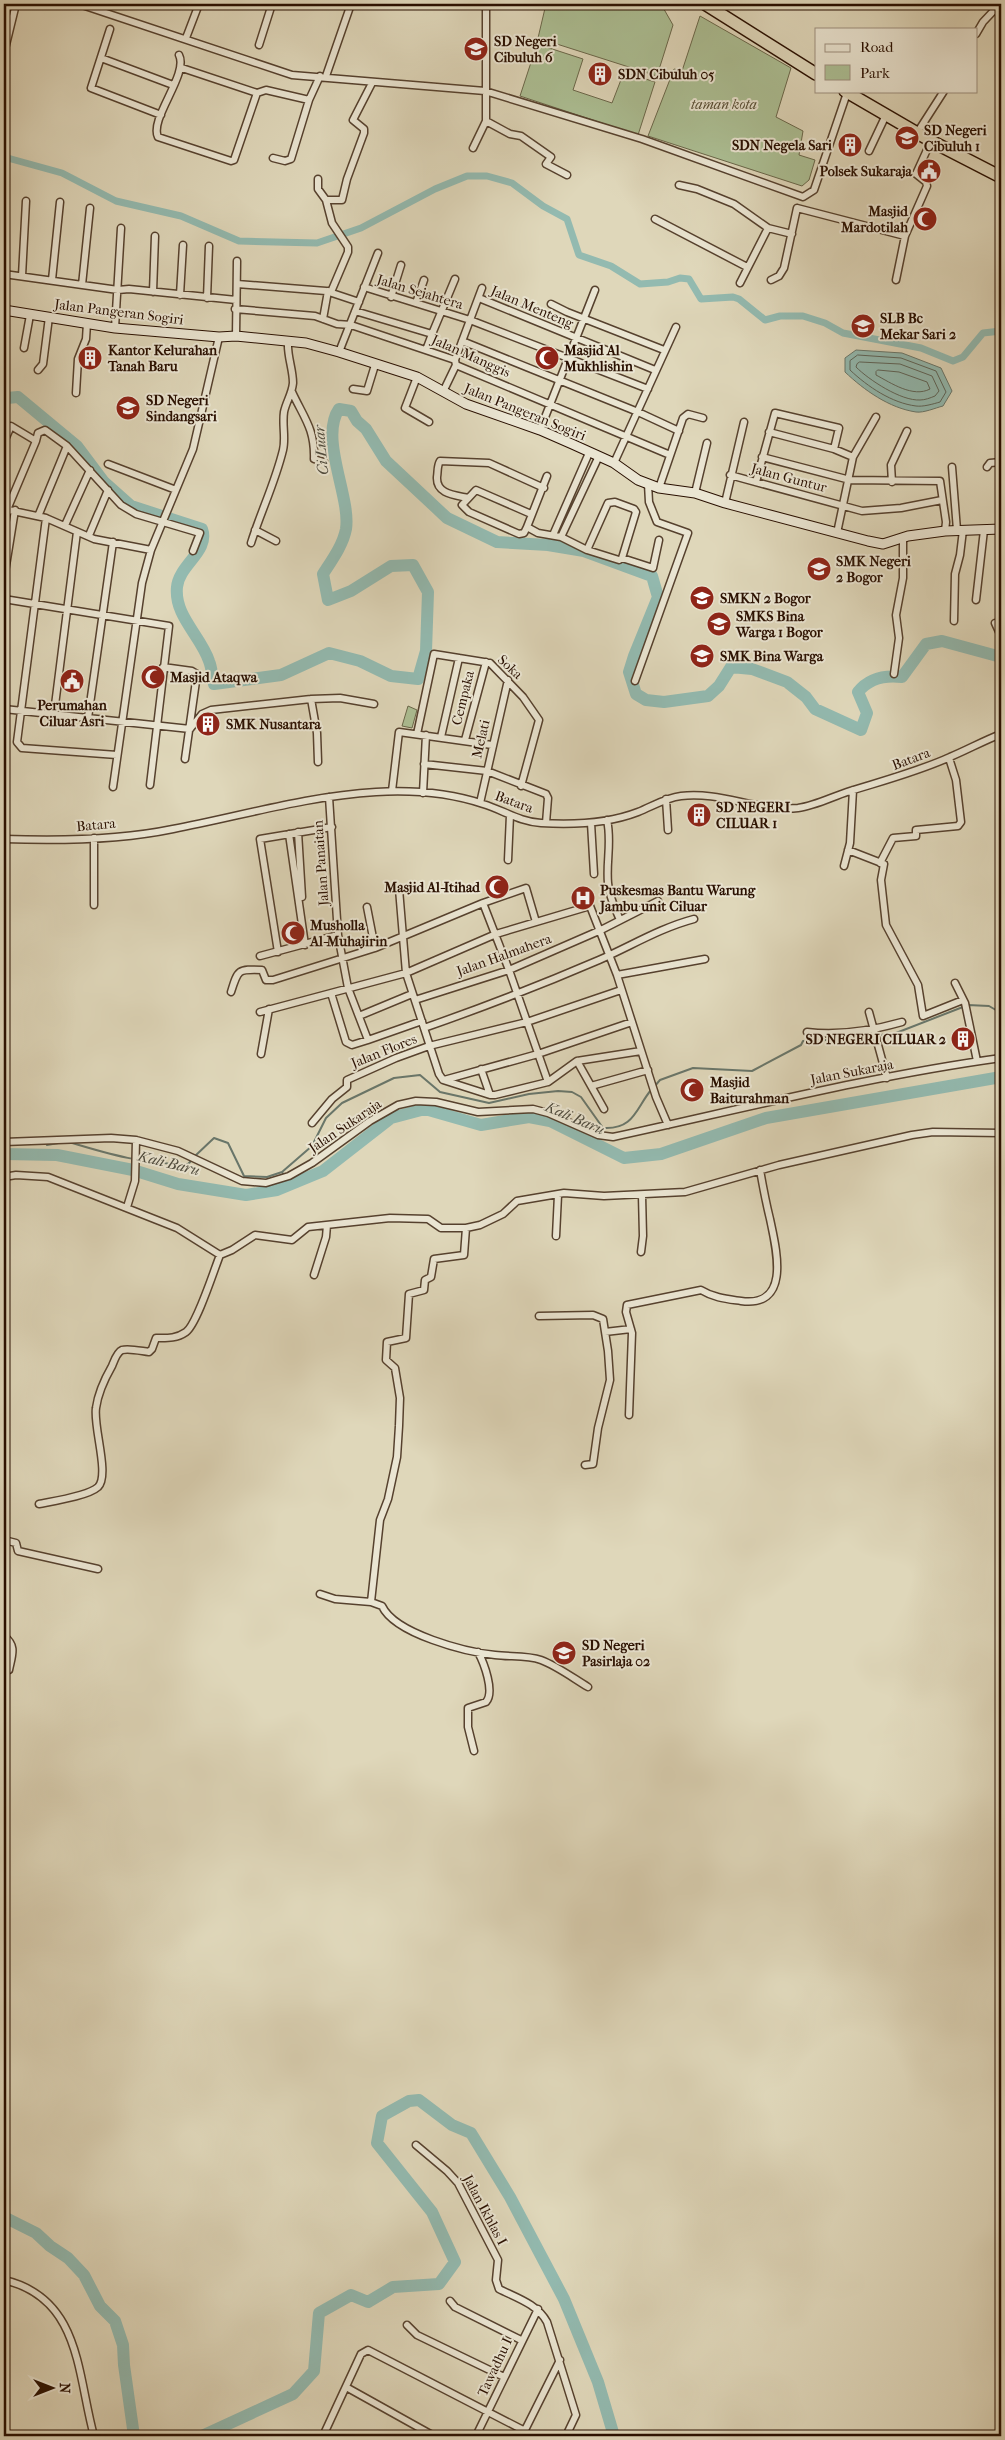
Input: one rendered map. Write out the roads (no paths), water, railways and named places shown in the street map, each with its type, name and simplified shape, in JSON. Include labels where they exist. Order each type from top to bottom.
[{"type":"highway","points":[[705,4],[815,73]]},
{"type":"highway","points":[[846,92],[931,141],[1001,176]]},
{"type":"street","points":[[5,48],[16,4]]},
{"type":"street","points":[[79,4],[186,38],[292,75],[323,76],[372,83],[485,91],[642,139],[803,197],[814,190],[846,92]]},
{"type":"street","points":[[186,38],[199,4]]},
{"type":"street","points":[[259,45],[272,4]]},
{"type":"street","points":[[273,158],[285,161],[290,159],[309,100],[323,76],[351,4]]},
{"type":"street","points":[[473,148],[486,121],[486,4]]},
{"type":"street","points":[[978,31],[983,22],[1000,4]]},
{"type":"street","points":[[110,29],[91,85],[92,89],[161,115]]},
{"type":"street","points":[[179,55],[182,68],[161,115],[156,132],[158,136],[231,161],[234,160],[257,94]]},
{"type":"street","points":[[101,58],[173,85]]},
{"type":"street","points":[[182,68],[257,94],[266,90],[309,100]]},
{"type":"street","points":[[326,200],[342,200],[344,196],[347,179],[364,133],[364,129],[353,120],[372,83]]},
{"type":"street","points":[[917,132],[943,92]]},
{"type":"street","points":[[869,151],[886,115]]},
{"type":"street","points":[[486,121],[529,141],[551,156],[546,164],[567,175]]},
{"type":"street","points":[[896,280],[905,236],[927,186],[926,182],[916,174],[931,141]]},
{"type":"street","points":[[318,179],[318,189],[326,200],[332,223],[348,252],[330,292],[323,319]]},
{"type":"street","points":[[679,185],[697,189],[734,204],[768,228],[792,234]]},
{"type":"street","points":[[22,276],[26,201]]},
{"type":"street","points":[[52,280],[60,202]]},
{"type":"street","points":[[82,285],[90,208]]},
{"type":"street","points":[[771,280],[779,276],[784,268],[796,210],[799,208],[905,236]]},
{"type":"street","points":[[655,219],[747,267]]},
{"type":"street","points":[[115,328],[121,228]]},
{"type":"street","points":[[740,283],[768,228]]},
{"type":"street","points":[[153,292],[155,236]]},
{"type":"street","points":[[180,295],[183,245]]},
{"type":"street","points":[[208,298],[209,246]]},
{"type":"street","name":"Jalan Sejahtera","points":[[340,352],[378,254]]},
{"type":"street","points":[[236,336],[237,261]]},
{"type":"street","points":[[391,297],[401,265]]},
{"type":"street","points":[[4,274],[118,290],[129,289],[236,300]]},
{"type":"street","points":[[426,350],[455,279]]},
{"type":"street","points":[[416,303],[424,280]]},
{"type":"street","points":[[238,284],[330,292],[359,302]]},
{"type":"street","name":"Jalan Sejahtera","points":[[364,287],[391,297],[470,320]]},
{"type":"street","name":"Jalan Sejahtera","points":[[443,392],[482,288]]},
{"type":"street","points":[[540,430],[561,382],[567,358],[595,290]]},
{"type":"street","name":"Jalan Menteng","points":[[479,298],[575,339],[655,370]]},
{"type":"street","points":[[551,304],[664,350]]},
{"type":"street","name":"Jalan Manggis","points":[[235,309],[315,316],[338,324],[351,325],[426,350],[670,456]]},
{"type":"street","name":"Jalan Pangeran Sogiri","points":[[4,310],[115,328],[306,343],[340,352],[375,365],[417,377],[476,408],[540,430],[599,456],[648,484],[659,488],[695,493],[725,504],[883,544],[903,538],[944,531],[1001,529]]},
{"type":"street","points":[[355,311],[432,334]]},
{"type":"street","points":[[24,348],[30,315]]},
{"type":"street","points":[[38,370],[43,364],[49,317]]},
{"type":"street","points":[[470,320],[648,388]]},
{"type":"street","points":[[76,393],[78,359],[86,339],[87,323]]},
{"type":"street","points":[[614,463],[628,437],[655,370],[676,327]]},
{"type":"street","points":[[113,787],[142,583],[151,550],[165,521],[193,449],[219,337]]},
{"type":"street","points":[[462,341],[638,412],[679,431]]},
{"type":"street","points":[[250,543],[258,518],[267,502],[269,490],[276,480],[284,449],[284,413],[292,392],[292,373],[288,359],[288,342]]},
{"type":"street","points":[[353,389],[367,390],[375,365]]},
{"type":"street","points":[[417,377],[405,408],[429,422]]},
{"type":"street","points":[[292,392],[310,427],[314,441],[314,459],[324,462]]},
{"type":"street","points":[[756,482],[775,413],[837,428],[840,430],[834,449]]},
{"type":"street","points":[[659,488],[686,415],[695,415],[703,418]]},
{"type":"street","points":[[837,533],[850,480],[853,457],[876,417]]},
{"type":"street","points":[[725,504],[730,475],[744,422]]},
{"type":"street","points":[[4,442],[12,426],[36,440]]},
{"type":"street","points":[[4,578],[9,508],[38,433],[45,430],[67,446],[121,506],[200,533],[193,551]]},
{"type":"street","points":[[892,482],[891,465],[907,431]]},
{"type":"street","points":[[769,432],[834,449],[853,457]]},
{"type":"street","points":[[695,493],[707,443]]},
{"type":"street","points":[[38,514],[67,446]]},
{"type":"street","points":[[553,535],[589,453]]},
{"type":"street","points":[[562,537],[599,456]]},
{"type":"street","points":[[762,458],[850,480],[892,482],[940,481],[944,531]]},
{"type":"street","points":[[468,498],[444,492],[440,488],[437,481],[440,460],[489,463],[544,488]]},
{"type":"street","points":[[988,467],[990,463],[1001,462]]},
{"type":"street","points":[[108,464],[176,490]]},
{"type":"street","points":[[952,467],[960,530],[960,556],[955,574],[954,621]]},
{"type":"street","points":[[66,523],[90,470]]},
{"type":"street","name":"Jalan Guntur","points":[[730,475],[862,510],[916,506],[942,500]]},
{"type":"street","points":[[532,514],[476,490],[462,505],[469,512],[518,534],[524,533],[544,488],[547,476]]},
{"type":"street","points":[[635,681],[688,533],[657,522],[649,502],[648,484]]},
{"type":"street","points":[[90,533],[108,490]]},
{"type":"street","points":[[587,550],[608,504],[615,502],[634,509],[636,514],[622,558]]},
{"type":"street","points":[[9,508],[46,518],[94,539],[151,550]]},
{"type":"street","points":[[46,518],[17,742],[22,748],[117,755]]},
{"type":"street","points":[[527,527],[538,533],[562,537],[587,550],[619,560],[622,558],[654,567],[659,540]]},
{"type":"street","points":[[255,530],[276,541]]},
{"type":"street","points":[[976,600],[984,530]]},
{"type":"street","points":[[54,714],[78,532]]},
{"type":"street","points":[[894,674],[899,638],[896,615],[903,578],[903,538]]},
{"type":"street","points":[[88,718],[112,542]]},
{"type":"street","points":[[4,599],[36,606],[137,619],[169,626],[150,786]]},
{"type":"street","points":[[995,623],[1001,636]]},
{"type":"street","name":"Soka","points":[[417,734],[434,654],[486,662],[508,680],[539,720],[521,786]]},
{"type":"street","points":[[441,737],[459,658]]},
{"type":"street","name":"Cempaka","points":[[465,740],[486,662]]},
{"type":"street","points":[[163,667],[196,672],[197,678],[185,759]]},
{"type":"street","name":"Melati","points":[[480,803],[508,680]]},
{"type":"street","points":[[190,729],[202,714],[211,710],[311,699],[340,698],[374,704]]},
{"type":"street","points":[[311,699],[318,762]]},
{"type":"street","points":[[4,709],[190,729]]},
{"type":"street","points":[[392,791],[397,734],[401,732],[492,745]]},
{"type":"street","name":"Batara","points":[[4,839],[94,838],[170,830],[247,812],[329,796],[392,791],[423,793],[480,803],[510,816],[546,823],[591,823],[607,820],[637,812],[666,799],[681,796],[715,797],[767,808],[801,808],[892,779],[949,758],[1001,734]]},
{"type":"street","points":[[423,793],[426,735]]},
{"type":"street","points":[[949,758],[956,780],[961,822],[958,826],[916,830],[916,836],[893,838],[882,864],[881,880],[886,925],[918,986],[923,1016],[965,1004]]},
{"type":"street","points":[[424,764],[487,771],[547,795],[546,823]]},
{"type":"street","points":[[844,866],[848,850],[853,790]]},
{"type":"street","name":"Jalan Panaitan","points":[[329,796],[338,935],[344,957],[348,988],[368,1040]]},
{"type":"street","points":[[666,799],[668,830]]},
{"type":"street","points":[[508,860],[510,816]]},
{"type":"street","points":[[607,820],[611,836],[608,883],[611,900],[620,920]]},
{"type":"street","points":[[591,823],[594,874]]},
{"type":"street","points":[[278,952],[261,838],[332,827]]},
{"type":"street","points":[[298,832],[301,918]]},
{"type":"street","points":[[288,834],[305,945]]},
{"type":"street","points":[[94,838],[94,905]]},
{"type":"street","points":[[848,850],[882,864]]},
{"type":"street","points":[[231,992],[236,973],[240,970],[262,970],[266,980],[273,980],[374,948],[483,903],[526,888],[536,922]]},
{"type":"street","points":[[398,889],[406,973],[442,1080]]},
{"type":"street","name":"Jalan Halmahera","points":[[359,1016],[414,997],[509,970],[601,930],[658,901]]},
{"type":"street","points":[[483,903],[496,934],[548,1082]]},
{"type":"street","points":[[260,1012],[406,973],[496,934],[590,906],[610,955],[656,1097],[668,1125]]},
{"type":"street","points":[[367,907],[374,948]]},
{"type":"street","points":[[331,993],[346,1042],[352,1044],[518,995],[610,955],[674,924],[694,918]]},
{"type":"street","points":[[260,956],[338,935]]},
{"type":"street","points":[[617,975],[706,959]]},
{"type":"street","points":[[955,984],[965,1004],[977,1061]]},
{"type":"street","points":[[429,1046],[527,1022],[621,990]]},
{"type":"street","points":[[261,1054],[269,1009]]},
{"type":"street","points":[[869,1012],[887,1078]]},
{"type":"street","points":[[442,1080],[538,1054],[632,1022]]},
{"type":"street","points":[[807,1032],[833,1034],[874,1031],[902,1022]]},
{"type":"street","name":"Jalan Flores","points":[[312,1123],[332,1099],[347,1087],[347,1080],[396,1058],[429,1046]]},
{"type":"street","points":[[442,1080],[490,1095],[548,1082],[576,1061],[641,1050]]},
{"type":"street","name":"Jalan Sukaraja","points":[[4,1142],[111,1138],[136,1140],[187,1154],[242,1181],[266,1183],[286,1177],[312,1163],[370,1121],[398,1105],[416,1100],[436,1102],[478,1112],[533,1109],[548,1113],[598,1135],[613,1137],[755,1104],[953,1064],[1001,1058]]},
{"type":"street","points":[[576,1061],[604,1110]]},
{"type":"street","points":[[482,1069],[490,1095]]},
{"type":"street","points":[[591,1086],[648,1070]]},
{"type":"street","points":[[39,1504],[81,1496],[99,1486],[103,1477],[96,1408],[100,1387],[119,1352],[124,1350],[149,1352],[156,1338],[172,1338],[187,1332],[199,1308],[220,1255],[232,1250],[255,1235],[292,1240],[308,1227],[390,1218],[428,1219],[441,1228],[466,1228],[480,1225],[503,1214],[517,1201],[564,1193],[604,1196],[685,1192],[760,1170],[912,1135],[934,1132],[1001,1133]]},
{"type":"street","points":[[127,1207],[134,1184],[136,1140]]},
{"type":"street","points":[[629,1415],[631,1329],[625,1307],[701,1290],[713,1297],[753,1303],[764,1298],[774,1288],[778,1257],[760,1170]]},
{"type":"street","points":[[4,1177],[16,1175],[48,1176],[177,1228],[220,1255]]},
{"type":"street","points":[[556,1236],[558,1195]]},
{"type":"street","points":[[641,1252],[642,1195]]},
{"type":"street","points":[[314,1275],[326,1237],[327,1225]]},
{"type":"street","points":[[371,1602],[380,1520],[388,1499],[397,1457],[400,1398],[395,1368],[386,1360],[387,1342],[406,1338],[409,1294],[424,1290],[425,1280],[431,1277],[434,1258],[464,1255],[466,1228]]},
{"type":"street","points":[[539,1316],[599,1316],[603,1319],[610,1369],[608,1394],[598,1428],[593,1464],[585,1465]]},
{"type":"street","points":[[605,1332],[631,1329]]},
{"type":"street","points":[[4,1540],[16,1543],[18,1551],[98,1569]]},
{"type":"street","points":[[320,1594],[335,1599],[371,1602],[382,1606],[392,1620],[408,1630],[478,1652],[540,1660],[588,1687]]},
{"type":"street","points":[[4,1636],[12,1642],[13,1647],[9,1670]]},
{"type":"street","points":[[474,1751],[468,1727],[468,1708],[486,1702],[490,1696],[485,1667],[478,1652]]},
{"type":"street","name":"Jalan Ikhlas I","points":[[416,2145],[447,2171],[458,2183],[498,2260],[496,2280],[499,2289],[538,2309]]},
{"type":"street","points":[[4,2280],[33,2290],[51,2306],[64,2323],[73,2343],[94,2436]]},
{"type":"street","points":[[450,2301],[455,2307],[521,2340]]},
{"type":"street","points":[[538,2309],[546,2322],[560,2360],[576,2415],[566,2436]]},
{"type":"street","name":"Tawadhu I","points":[[476,2436],[521,2340],[538,2309]]},
{"type":"street","points":[[407,2325],[417,2335],[504,2377]]},
{"type":"street","points":[[325,2436],[364,2351],[371,2350],[524,2434],[560,2360]]},
{"type":"street","points":[[346,2388],[434,2436]]},
{"type":"water","points":[[856,350],[902,353],[941,368],[952,391],[943,406],[930,410],[916,412],[896,407],[869,392],[845,372],[845,358]]},
{"type":"waterway","points":[[4,157],[62,173],[116,201],[181,216],[239,241],[317,243],[361,228],[435,189],[467,176],[487,176],[512,183],[543,206],[567,219],[579,255],[611,266],[640,284],[668,282],[680,278],[689,279],[701,299],[733,297],[739,299],[765,320],[780,316],[803,316],[825,323],[843,333],[921,348],[953,361],[963,357],[983,333],[1001,331]]},
{"type":"waterway","name":"Ci Luar","points":[[4,403],[7,398],[18,397],[77,446],[104,482],[131,506],[202,529],[202,544],[179,579],[177,597],[184,617],[205,652],[210,664],[214,684],[281,675],[329,653],[360,661],[391,676],[418,679],[426,651],[428,592],[413,565],[391,566],[351,591],[328,600],[323,574],[340,547],[346,529],[344,501],[332,435],[334,421],[339,409],[351,411],[357,421],[366,429],[386,461],[447,518],[497,542],[548,545],[584,551],[652,576],[658,597],[629,672],[636,694],[646,700],[664,702],[708,696],[719,686],[731,667],[752,669],[787,682],[806,697],[815,709],[861,730],[867,713],[858,692],[867,683],[878,678],[902,677],[926,644],[942,641],[1001,657]]},
{"type":"waterway","points":[[654,1087],[660,1080],[693,1068],[752,1071],[801,1045],[803,1041],[850,1039],[896,1033],[968,1005],[989,1006],[1001,1013]]},
{"type":"waterway","points":[[195,1156],[214,1138],[228,1143],[244,1176],[267,1177],[282,1172],[312,1146],[326,1118],[342,1103],[394,1078],[420,1075],[440,1092],[489,1103],[529,1094],[558,1091],[572,1092],[581,1097],[603,1128],[613,1128],[628,1122],[651,1090]]},
{"type":"waterway","name":"Kali Baru","points":[[4,1154],[57,1155],[133,1170],[178,1184],[246,1195],[277,1190],[323,1171],[391,1118],[425,1109],[481,1125],[529,1117],[550,1121],[624,1158],[661,1154],[766,1118],[1001,1077]]},
{"type":"waterway","points":[[47,1145],[64,1142]]},
{"type":"waterway","points":[[69,1142],[143,1161],[188,1164],[192,1160]]},
{"type":"waterway","points":[[282,1172],[290,1185]]},
{"type":"waterway","points":[[202,2436],[293,2394],[314,2371],[319,2313],[351,2295],[368,2302],[393,2287],[439,2284],[455,2262],[432,2212],[377,2143],[382,2116],[409,2101],[419,2100],[452,2125],[471,2133],[510,2197],[564,2299],[598,2382],[614,2436]]},
{"type":"waterway","points":[[4,2217],[36,2233],[50,2246],[68,2258],[84,2275],[100,2306],[115,2321],[123,2345],[134,2436]]},
{"type":"place","name":"SD Negeri Cibuluh 6","points":[[476,49]]},
{"type":"place","name":"SDN Cibuluh 05","points":[[600,74]]},
{"type":"place","name":"SD Negeri Cibuluh 1","points":[[907,138]]},
{"type":"place","name":"SDN Negela Sari","points":[[850,145]]},
{"type":"place","name":"Polsek Sukaraja","points":[[929,171]]},
{"type":"place","name":"Masjid Mardotilah","points":[[925,219]]},
{"type":"place","name":"SLB Bc Mekar Sari 2","points":[[863,326]]},
{"type":"place","name":"Kantor Kelurahan Tanah Baru","points":[[90,358]]},
{"type":"place","name":"Masjid Al Mukhlishin","points":[[547,358]]},
{"type":"place","name":"SD Negeri Sindangsari","points":[[128,408]]},
{"type":"place","name":"SMK Negeri 2 Bogor","points":[[819,569]]},
{"type":"place","name":"SMKN 2 Bogor","points":[[702,598]]},
{"type":"place","name":"SMKS Bina Warga 1 Bogor","points":[[719,624]]},
{"type":"place","name":"SMK Bina Warga","points":[[702,656]]},
{"type":"place","name":"Masjid Ataqwa","points":[[153,677]]},
{"type":"place","name":"Perumahan Ciluar Asri","points":[[72,681]]},
{"type":"place","name":"SMK Nusantara","points":[[208,724]]},
{"type":"place","name":"SD NEGERI CILUAR 1","points":[[699,815]]},
{"type":"place","name":"Masjid Al-Itihad","points":[[497,887]]},
{"type":"place","name":"Puskesmas Bantu Warung Jambu unit Ciluar","points":[[583,898]]},
{"type":"place","name":"Musholla Al-Muhajirin","points":[[293,933]]},
{"type":"place","name":"SD NEGERI CILUAR 2","points":[[963,1039]]},
{"type":"place","name":"Masjid Baiturahman","points":[[692,1090]]},
{"type":"place","name":"SD Negeri Pasirlaja 02","points":[[564,1653]]},
{"type":"park label","name":"taman kota","points":[[724,104]]}]
